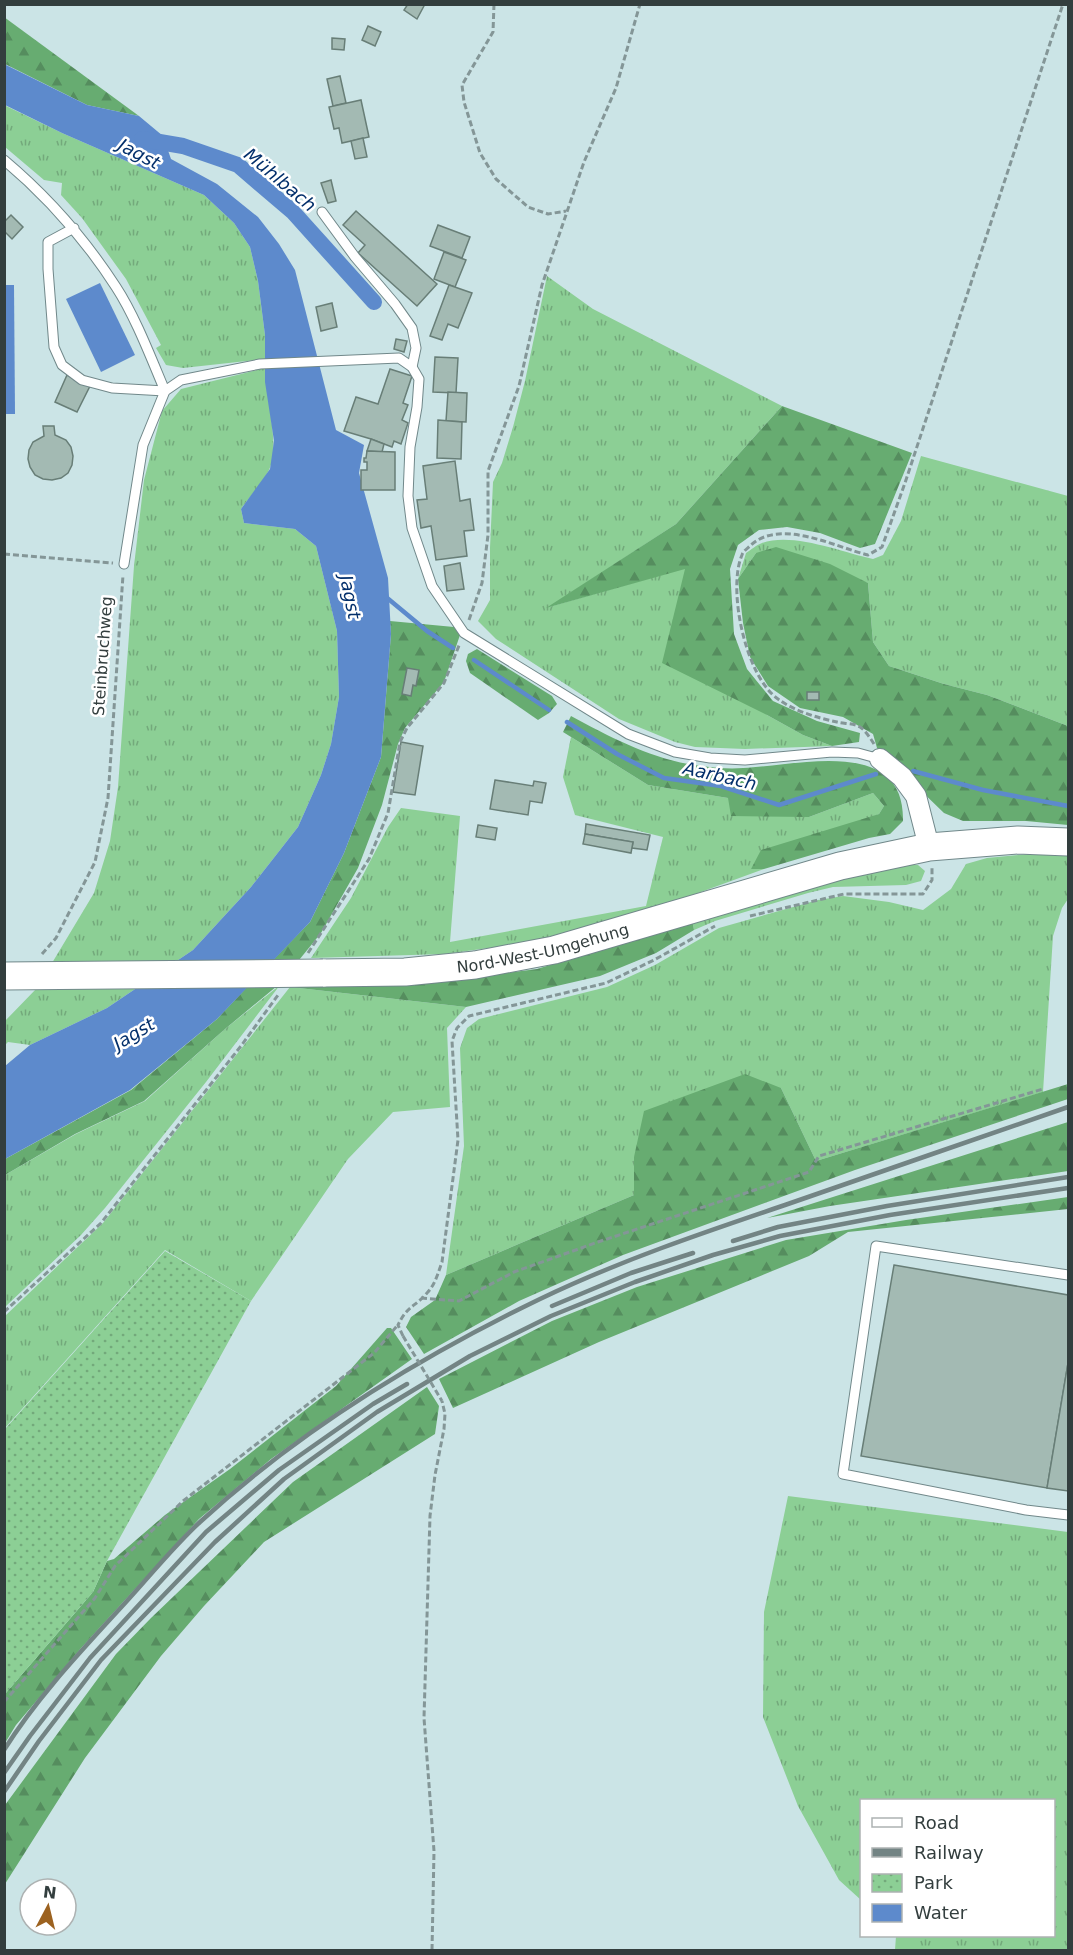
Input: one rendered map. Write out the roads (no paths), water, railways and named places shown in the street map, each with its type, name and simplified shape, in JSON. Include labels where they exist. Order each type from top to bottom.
[{"type":"main road","name":"Nord-West-Umgehung","points":[[4,976],[405,972],[463,967],[554,950],[830,869],[929,847],[1018,840],[1068,842]]},
{"type":"street","points":[[880,759],[902,777],[916,796],[929,847]]},
{"type":"lane","points":[[4,160],[48,199],[74,228],[117,288],[165,391]]},
{"type":"lane","points":[[322,212],[412,328],[416,348],[412,367]]},
{"type":"lane","points":[[74,228],[48,242],[54,347],[63,365],[82,380],[112,388],[165,391]]},
{"type":"lane","points":[[124,564],[142,445],[165,391],[181,380],[260,364],[399,358],[412,367],[419,379],[408,496],[412,528],[432,586],[464,633],[628,734],[675,752],[710,758],[746,760],[832,752],[858,753],[880,759]]},
{"type":"lane","points":[[1068,1275],[876,1246],[843,1474],[1026,1510],[1068,1515]]},
{"type":"water","name":"Jagst","points":[[4,64],[87,105],[139,116],[163,136],[171,159],[217,184],[258,217],[279,244],[295,270],[336,430],[364,445],[359,473],[388,578],[391,634],[381,757],[344,853],[310,922],[217,1019],[130,1090],[5,1159],[5,1066],[30,1045],[107,1008],[193,950],[251,887],[298,827],[321,775],[331,744],[339,697],[337,631],[316,546],[295,529],[244,523],[241,509],[270,469],[274,441],[265,382],[265,335],[258,281],[250,247],[234,223],[204,195],[62,133],[5,105]]},
{"type":"water","points":[[100,283],[135,355],[101,372],[66,299]]},
{"type":"water","points":[[5,285],[14,285],[15,414],[5,414]]},
{"type":"waterway","name":"Mühlbach","points":[[142,139],[183,146],[238,165],[293,212],[374,302]]},
{"type":"waterway","name":"Aarbach","points":[[386,597],[427,631],[453,648]]},
{"type":"waterway","name":"Aarbach","points":[[474,660],[549,710]]},
{"type":"waterway","name":"Aarbach","points":[[567,722],[617,754],[664,778],[721,786],[779,805],[876,774]]},
{"type":"waterway","name":"Aarbach","points":[[913,771],[983,790],[1068,806]]},
{"type":"railway","points":[[4,1750],[31,1711],[62,1673],[171,1551],[200,1522],[278,1457],[319,1427],[405,1371],[540,1299],[630,1260],[1068,1107]]},
{"type":"railway","points":[[733,1241],[778,1227],[887,1206],[1068,1177]]},
{"type":"railway","points":[[4,1792],[39,1741],[101,1660],[215,1542],[284,1479],[377,1412],[470,1356],[551,1316],[635,1282],[713,1255],[780,1236],[890,1215],[1068,1188]]},
{"type":"railway","points":[[552,1306],[631,1273],[693,1253]]},
{"type":"railway","points":[[4,1773],[90,1658],[206,1532],[279,1470],[373,1404],[407,1384]]}]
